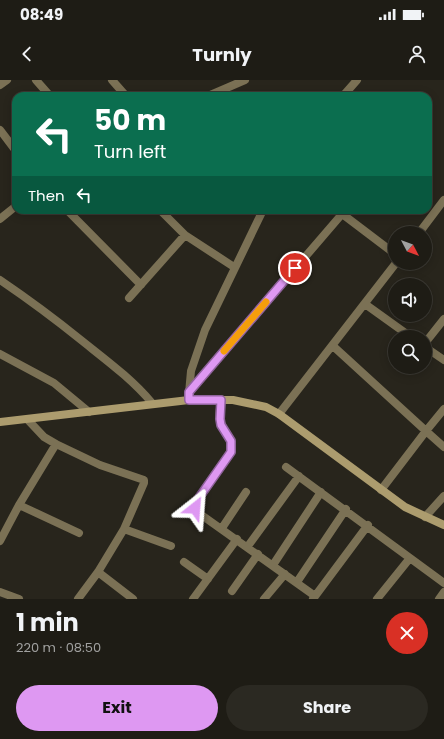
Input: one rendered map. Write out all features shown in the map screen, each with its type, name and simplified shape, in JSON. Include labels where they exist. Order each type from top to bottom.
[{"type":"main road","points":[[0,422],[126,409],[189,396],[266,407],[279,414],[405,507],[444,525]]},
{"type":"street","points":[[0,85],[7,80]]},
{"type":"street","points":[[36,80],[46,92]]},
{"type":"street","points":[[112,80],[122,92]]},
{"type":"street","points":[[217,92],[245,80]]},
{"type":"street","points":[[346,92],[357,80]]},
{"type":"street","points":[[0,130],[12,146]]},
{"type":"street","points":[[424,226],[444,201]]},
{"type":"street","points":[[0,219],[12,209]]},
{"type":"street","points":[[71,214],[141,285]]},
{"type":"street","points":[[164,214],[185,234],[234,267]]},
{"type":"street","points":[[189,396],[191,371],[205,330],[234,267],[261,214]]},
{"type":"street","points":[[189,396],[338,214]]},
{"type":"street","points":[[343,214],[388,249]]},
{"type":"street","points":[[129,298],[185,234]]},
{"type":"street","points":[[279,414],[391,270]]},
{"type":"street","points":[[0,280],[29,299],[97,353],[131,381],[152,404]]},
{"type":"street","points":[[365,304],[401,330]]},
{"type":"street","points":[[432,334],[444,319]]},
{"type":"street","points":[[333,346],[444,447]]},
{"type":"street","points":[[432,352],[444,360]]},
{"type":"street","points":[[0,354],[54,383],[89,412]]},
{"type":"street","points":[[221,400],[220,419],[232,447],[231,452],[196,502],[195,508],[200,514],[248,546],[314,597],[368,525]]},
{"type":"street","points":[[381,490],[444,409]]},
{"type":"street","points":[[28,420],[44,437],[56,444],[100,465],[144,480],[124,529],[98,572],[78,599]]},
{"type":"street","points":[[0,541],[56,444]]},
{"type":"street","points":[[286,467],[368,525],[444,583]]},
{"type":"street","points":[[248,546],[298,476]]},
{"type":"street","points":[[222,528],[246,492]]},
{"type":"street","points":[[273,565],[321,492]]},
{"type":"street","points":[[425,517],[444,496]]},
{"type":"street","points":[[19,506],[79,533]]},
{"type":"street","points":[[296,582],[346,509]]},
{"type":"street","points":[[124,529],[171,546]]},
{"type":"street","points":[[193,599],[237,539]]},
{"type":"street","points":[[232,591],[258,554]]},
{"type":"street","points":[[377,599],[410,558]]},
{"type":"street","points":[[184,562],[208,579]]},
{"type":"street","points":[[98,572],[133,599]]},
{"type":"street","points":[[264,599],[285,574]]},
{"type":"street","points":[[0,592],[19,599]]},
{"type":"street","points":[[439,599],[444,592]]},
{"type":"slow traffic","points":[[224,351],[266,302]]},
{"type":"route","points":[[195,508],[196,502],[231,452],[232,447],[231,441],[221,425],[221,400],[189,400],[189,392],[295,268]]}]
